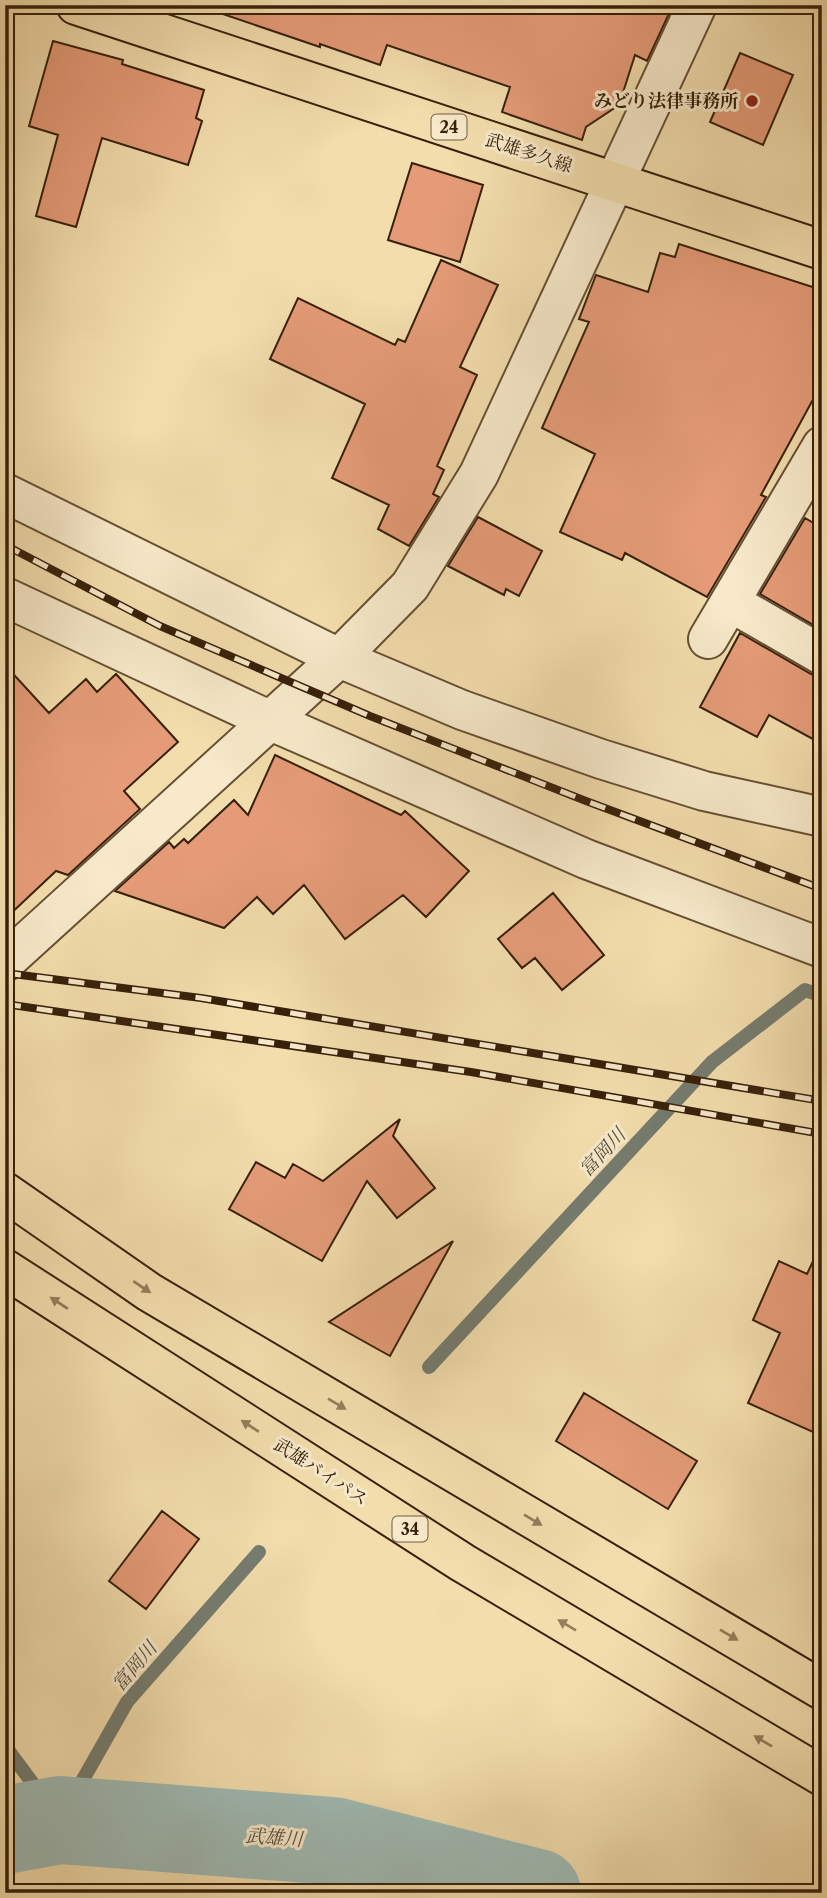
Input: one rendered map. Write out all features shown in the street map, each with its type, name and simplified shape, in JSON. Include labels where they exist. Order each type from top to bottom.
[{"type":"main road","name":"武雄多久線","points":[[76,5],[822,250]]},
{"type":"main road","points":[[5,1192],[149,1292],[822,1690]]},
{"type":"main road","name":"武雄バイパス","points":[[5,1269],[463,1563],[822,1776]]},
{"type":"street","points":[[5,962],[340,658],[410,586],[479,474],[697,5]]},
{"type":"street","points":[[708,639],[822,446]]},
{"type":"street","points":[[5,493],[340,658],[462,710],[601,759],[704,791],[822,817]]},
{"type":"street","points":[[5,597],[271,721],[586,859],[822,948]]},
{"type":"street","points":[[730,602],[822,655]]},
{"type":"building","points":[[218,5],[673,5],[647,61],[635,55],[619,105],[586,127],[582,140],[502,112],[510,87],[387,45],[380,65],[217,12]]},
{"type":"building","points":[[53,41],[123,60],[122,64],[204,90],[196,118],[202,121],[188,165],[102,138],[76,227],[36,216],[58,135],[29,126]]},
{"type":"building","points":[[740,53],[793,75],[763,145],[710,122]]},
{"type":"building","points":[[412,163],[483,185],[460,262],[388,240]]},
{"type":"building","points":[[679,244],[822,290],[822,383],[761,495],[766,497],[707,597],[625,553],[622,560],[560,532],[595,454],[542,428],[589,322],[579,319],[596,275],[648,292],[660,253],[675,257]]},
{"type":"building","points":[[441,260],[498,285],[460,367],[477,375],[437,466],[444,470],[433,494],[439,497],[409,546],[378,529],[389,505],[332,478],[365,404],[270,359],[298,298],[395,345],[398,339],[405,342]]},
{"type":"building","points":[[478,517],[542,551],[519,596],[506,589],[504,595],[448,566]]},
{"type":"building","points":[[805,518],[822,528],[822,630],[760,594]]},
{"type":"building","points":[[740,633],[811,674],[822,677],[822,744],[769,715],[757,737],[700,707]]},
{"type":"building","points":[[5,665],[49,713],[86,679],[97,692],[116,674],[178,742],[124,791],[140,809],[68,875],[56,871],[5,919]]},
{"type":"building","points":[[275,755],[401,815],[405,811],[469,871],[426,917],[403,895],[345,939],[304,885],[273,914],[257,897],[224,928],[115,891],[169,842],[174,848],[184,839],[188,843],[234,800],[248,815]]},
{"type":"building","points":[[553,893],[604,955],[562,990],[535,958],[522,968],[498,939]]},
{"type":"building","points":[[400,1119],[393,1136],[435,1188],[397,1218],[367,1181],[322,1261],[229,1209],[256,1162],[285,1178],[293,1164],[323,1181]]},
{"type":"building","points":[[453,1241],[390,1356],[329,1322]]},
{"type":"building","points":[[822,1242],[822,1436],[748,1403],[780,1333],[753,1320],[779,1261],[807,1274]]},
{"type":"building","points":[[584,1393],[697,1461],[668,1509],[556,1441]]},
{"type":"building","points":[[162,1511],[199,1539],[146,1609],[109,1581]]},
{"type":"waterway","name":"富岡川","points":[[429,1367],[712,1062],[805,990],[822,996]]},
{"type":"waterway","name":"富岡川","points":[[5,1746],[60,1820],[127,1702],[259,1552]]},
{"type":"waterway","name":"武雄川","points":[[5,1830],[60,1820],[333,1841],[537,1893]]},
{"type":"railway","points":[[5,545],[160,626],[370,716],[586,801],[822,889]]},
{"type":"railway","points":[[5,973],[201,998],[822,1101]]},
{"type":"railway","points":[[5,1004],[471,1072],[822,1134]]},
{"type":"place","name":"みどり法律事務所","points":[[752,101]]}]
